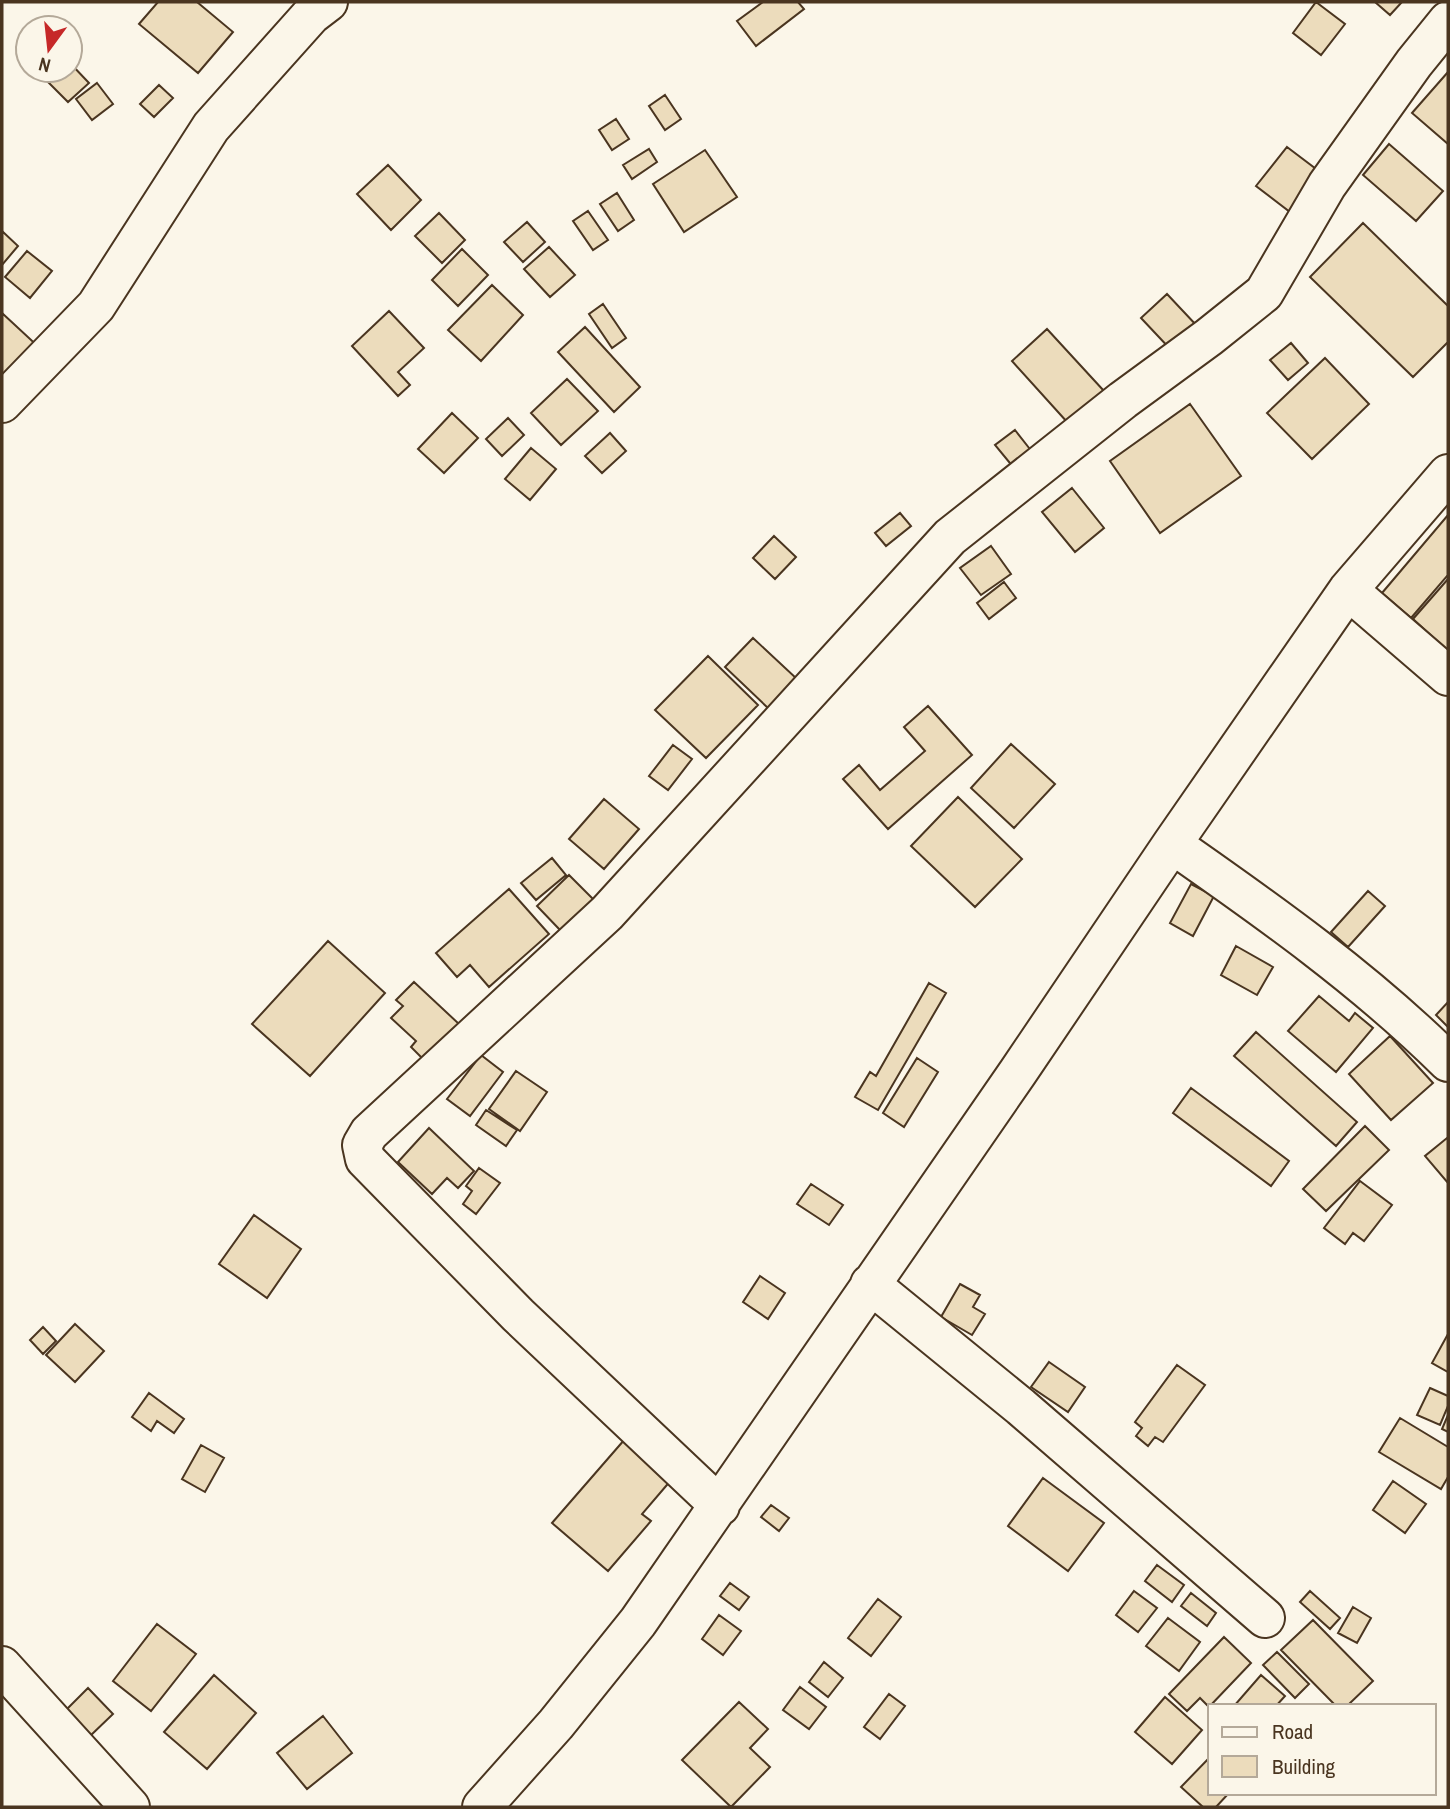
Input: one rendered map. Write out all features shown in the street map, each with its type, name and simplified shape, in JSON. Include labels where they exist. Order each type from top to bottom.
[{"type":"street","points":[[2,403],[96,306],[211,127],[311,15],[328,2]]},
{"type":"street","points":[[720,1506],[518,1315],[365,1159],[362,1145],[369,1133],[607,913],[950,537],[1264,293],[1327,185],[1414,63],[1448,21]]},
{"type":"street","points":[[482,1807],[555,1724],[638,1622],[1348,590],[1448,474]]},
{"type":"street","points":[[1348,590],[1448,676]]},
{"type":"street","points":[[1172,844],[1300,934],[1413,1027],[1448,1062]]},
{"type":"street","points":[[870,1284],[1021,1407],[1265,1618]]},
{"type":"street","points":[[2,1666],[130,1807]]},
{"type":"building","points":[[158,2],[197,2],[233,32],[198,73],[139,24]]},
{"type":"building","points":[[763,2],[798,2],[804,9],[756,46],[737,21]]},
{"type":"building","points":[[1316,2],[1345,24],[1321,55],[1293,33]]},
{"type":"building","points":[[1375,2],[1402,2],[1390,15]]},
{"type":"building","points":[[1448,72],[1448,144],[1412,113]]},
{"type":"building","points":[[84,78],[89,83],[68,102],[50,84],[84,84]]},
{"type":"building","points":[[97,83],[113,104],[92,120],[76,99]]},
{"type":"building","points":[[159,85],[173,98],[154,117],[140,104]]},
{"type":"building","points":[[665,95],[681,119],[665,130],[649,106]]},
{"type":"building","points":[[616,119],[629,139],[612,150],[599,130]]},
{"type":"building","points":[[1389,144],[1443,191],[1416,221],[1363,175]]},
{"type":"building","points":[[1287,147],[1320,172],[1290,212],[1256,186]]},
{"type":"building","points":[[649,149],[657,162],[632,179],[623,165]]},
{"type":"building","points":[[705,150],[737,197],[684,232],[653,184]]},
{"type":"building","points":[[388,165],[421,200],[391,230],[357,194]]},
{"type":"building","points":[[617,193],[634,220],[618,231],[600,204]]},
{"type":"building","points":[[588,211],[608,240],[593,250],[573,221]]},
{"type":"building","points":[[439,213],[465,240],[442,263],[415,236]]},
{"type":"building","points":[[527,222],[545,242],[523,262],[504,242]]},
{"type":"building","points":[[1363,223],[1448,306],[1448,342],[1413,377],[1310,277]]},
{"type":"building","points":[[2,231],[18,246],[2,265]]},
{"type":"building","points":[[549,247],[575,275],[550,297],[524,269]]},
{"type":"building","points":[[462,249],[488,275],[458,306],[432,280]]},
{"type":"building","points":[[27,251],[52,271],[30,298],[5,277]]},
{"type":"building","points":[[492,285],[523,315],[481,361],[448,330]]},
{"type":"building","points":[[1167,294],[1198,327],[1173,352],[1141,318]]},
{"type":"building","points":[[603,304],[626,338],[612,348],[589,314]]},
{"type":"building","points":[[389,311],[424,348],[398,372],[410,385],[398,396],[352,346]]},
{"type":"building","points":[[2,313],[43,351],[2,396]]},
{"type":"building","points":[[585,327],[640,387],[614,412],[558,352]]},
{"type":"building","points":[[1047,329],[1104,391],[1068,423],[1012,361]]},
{"type":"building","points":[[1291,343],[1308,363],[1288,380],[1270,360]]},
{"type":"building","points":[[1325,358],[1369,404],[1312,459],[1267,413]]},
{"type":"building","points":[[567,379],[598,411],[561,445],[531,413]]},
{"type":"building","points":[[1190,404],[1241,476],[1160,533],[1110,461]]},
{"type":"building","points":[[452,413],[478,438],[444,473],[418,449]]},
{"type":"building","points":[[508,418],[524,435],[502,456],[486,439]]},
{"type":"building","points":[[1015,430],[1033,453],[1014,468],[995,445]]},
{"type":"building","points":[[610,433],[626,451],[602,473],[585,456]]},
{"type":"building","points":[[531,448],[556,469],[530,500],[505,479]]},
{"type":"building","points":[[1072,488],[1104,528],[1075,552],[1042,512]]},
{"type":"building","points":[[900,513],[911,526],[886,546],[875,533]]},
{"type":"building","points":[[1448,515],[1448,575],[1411,618],[1382,593]]},
{"type":"building","points":[[774,536],[796,557],[775,579],[753,558]]},
{"type":"building","points":[[991,546],[1011,574],[981,595],[960,568]]},
{"type":"building","points":[[1448,579],[1448,651],[1413,619]]},
{"type":"building","points":[[1004,582],[1016,598],[989,619],[977,603]]},
{"type":"building","points":[[753,638],[797,679],[769,709],[725,667]]},
{"type":"building","points":[[708,656],[758,705],[706,758],[655,710]]},
{"type":"building","points":[[928,706],[972,755],[888,829],[843,779],[859,765],[880,790],[925,751],[904,727]]},
{"type":"building","points":[[1011,744],[1055,784],[1014,828],[971,788]]},
{"type":"building","points":[[673,745],[692,759],[668,790],[649,776]]},
{"type":"building","points":[[958,797],[1022,859],[975,907],[911,846]]},
{"type":"building","points":[[604,799],[639,829],[604,869],[569,839]]},
{"type":"building","points":[[552,858],[566,875],[536,900],[521,883]]},
{"type":"building","points":[[569,875],[594,900],[561,931],[537,906]]},
{"type":"building","points":[[1191,884],[1214,896],[1193,936],[1170,923]]},
{"type":"building","points":[[509,889],[549,934],[489,987],[470,965],[457,977],[436,953]]},
{"type":"building","points":[[1368,891],[1385,906],[1348,947],[1331,932]]},
{"type":"building","points":[[328,941],[385,993],[310,1076],[252,1024]]},
{"type":"building","points":[[1236,946],[1273,967],[1257,995],[1221,975]]},
{"type":"building","points":[[414,982],[459,1024],[424,1060],[411,1047],[416,1041],[391,1018],[403,1006],[396,1000]]},
{"type":"building","points":[[929,983],[946,993],[878,1110],[855,1097],[870,1072],[876,1076]]},
{"type":"building","points":[[1319,996],[1349,1021],[1355,1013],[1373,1028],[1336,1072],[1288,1031]]},
{"type":"building","points":[[1448,1002],[1448,1027],[1436,1015]]},
{"type":"building","points":[[1256,1032],[1357,1122],[1336,1146],[1234,1056]]},
{"type":"building","points":[[1390,1036],[1433,1083],[1391,1120],[1349,1074]]},
{"type":"building","points":[[481,1055],[503,1072],[470,1116],[447,1099]]},
{"type":"building","points":[[917,1058],[938,1072],[904,1127],[883,1113]]},
{"type":"building","points":[[516,1071],[547,1092],[520,1131],[489,1109]]},
{"type":"building","points":[[1191,1088],[1289,1161],[1271,1186],[1173,1113]]},
{"type":"building","points":[[486,1110],[517,1130],[506,1146],[476,1125]]},
{"type":"building","points":[[1365,1126],[1389,1150],[1326,1211],[1303,1189]]},
{"type":"building","points":[[429,1128],[474,1171],[458,1188],[447,1178],[432,1194],[398,1162]]},
{"type":"building","points":[[1448,1139],[1448,1183],[1425,1156]]},
{"type":"building","points":[[479,1168],[500,1183],[476,1214],[463,1204],[472,1191],[466,1186]]},
{"type":"building","points":[[1360,1181],[1392,1205],[1364,1241],[1353,1233],[1345,1244],[1324,1228]]},
{"type":"building","points":[[811,1184],[843,1205],[829,1225],[797,1204]]},
{"type":"building","points":[[254,1215],[301,1249],[267,1298],[219,1264]]},
{"type":"building","points":[[760,1276],[785,1293],[768,1319],[743,1302]]},
{"type":"building","points":[[960,1284],[980,1295],[973,1307],[985,1314],[972,1335],[941,1317]]},
{"type":"building","points":[[75,1324],[104,1351],[75,1382],[46,1355]]},
{"type":"building","points":[[43,1327],[56,1341],[43,1354],[30,1340]]},
{"type":"building","points":[[1448,1334],[1448,1372],[1432,1363]]},
{"type":"building","points":[[1049,1362],[1085,1387],[1068,1412],[1031,1387]]},
{"type":"building","points":[[1177,1365],[1205,1385],[1163,1442],[1155,1437],[1148,1446],[1136,1436],[1142,1428],[1135,1422]]},
{"type":"building","points":[[1430,1388],[1448,1396],[1448,1406],[1440,1425],[1417,1415]]},
{"type":"building","points":[[149,1393],[184,1419],[174,1433],[157,1421],[151,1431],[132,1417]]},
{"type":"building","points":[[1448,1415],[1448,1432],[1442,1429]]},
{"type":"building","points":[[1400,1418],[1448,1447],[1448,1477],[1441,1489],[1379,1452]]},
{"type":"building","points":[[625,1439],[672,1479],[642,1514],[651,1521],[608,1571],[552,1523]]},
{"type":"building","points":[[201,1445],[224,1458],[205,1492],[182,1479]]},
{"type":"building","points":[[1043,1478],[1104,1523],[1068,1571],[1008,1526]]},
{"type":"building","points":[[1393,1481],[1426,1504],[1405,1533],[1373,1510]]},
{"type":"building","points":[[771,1505],[789,1518],[779,1531],[761,1517]]},
{"type":"building","points":[[1157,1565],[1184,1585],[1172,1602],[1145,1581]]},
{"type":"building","points":[[730,1583],[749,1597],[739,1610],[720,1596]]},
{"type":"building","points":[[1134,1591],[1157,1608],[1138,1632],[1116,1615]]},
{"type":"building","points":[[1310,1591],[1340,1618],[1330,1629],[1300,1602]]},
{"type":"building","points":[[1191,1593],[1216,1613],[1207,1626],[1181,1606]]},
{"type":"building","points":[[878,1599],[901,1617],[871,1656],[848,1638]]},
{"type":"building","points":[[1353,1607],[1371,1618],[1357,1643],[1338,1633]]},
{"type":"building","points":[[719,1615],[741,1631],[723,1655],[702,1639]]},
{"type":"building","points":[[1168,1618],[1200,1642],[1179,1671],[1146,1646]]},
{"type":"building","points":[[1313,1620],[1373,1681],[1349,1704],[1334,1704],[1281,1650]]},
{"type":"building","points":[[157,1624],[196,1654],[151,1711],[113,1681]]},
{"type":"building","points":[[1224,1637],[1251,1663],[1208,1706],[1200,1698],[1187,1711],[1169,1694]]},
{"type":"building","points":[[1277,1652],[1309,1684],[1295,1698],[1263,1665]]},
{"type":"building","points":[[824,1662],[843,1678],[828,1697],[809,1682]]},
{"type":"building","points":[[214,1675],[256,1713],[207,1769],[164,1732]]},
{"type":"building","points":[[1261,1675],[1285,1696],[1278,1704],[1236,1704]]},
{"type":"building","points":[[800,1687],[826,1707],[809,1729],[783,1710]]},
{"type":"building","points":[[88,1688],[113,1714],[89,1737],[64,1712]]},
{"type":"building","points":[[889,1694],[905,1706],[880,1739],[864,1727]]},
{"type":"building","points":[[1165,1697],[1202,1730],[1172,1764],[1135,1732]]},
{"type":"building","points":[[739,1702],[768,1729],[750,1748],[770,1767],[731,1807],[682,1760]]},
{"type":"building","points":[[323,1716],[352,1753],[307,1789],[277,1753]]},
{"type":"building","points":[[1208,1759],[1208,1795],[1227,1795],[1216,1807],[1203,1807],[1181,1787]]}]
